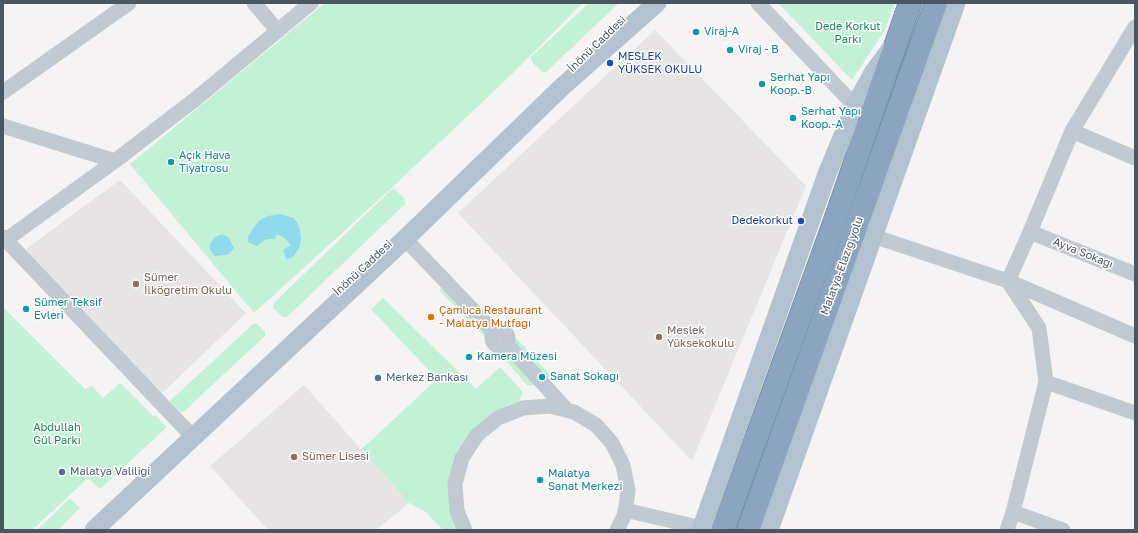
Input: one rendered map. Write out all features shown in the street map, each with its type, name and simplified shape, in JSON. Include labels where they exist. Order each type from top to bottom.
[{"type":"highway","name":"Malatya-Elazığ yolu","points":[[709,529],[834,223],[910,3]]},
{"type":"highway","name":"Malatya-Elazığ yolu","points":[[748,530],[936,3]]},
{"type":"main road","points":[[769,530],[956,3]]},
{"type":"main road","name":"İnönü Caddesi","points":[[83,530],[404,239],[562,87],[649,6]]},
{"type":"main road","name":"İnönü Caddesi","points":[[94,530],[190,434],[422,212],[649,6]]},
{"type":"main road","points":[[709,529],[827,174],[855,106],[874,73],[897,41]]},
{"type":"street","points":[[3,92],[129,3]]},
{"type":"street","points":[[254,3],[278,31]]},
{"type":"street","points":[[190,434],[4,240],[115,162],[198,97],[311,3]]},
{"type":"street","points":[[758,3],[855,106]]},
{"type":"street","points":[[1008,281],[1072,131],[1134,30]]},
{"type":"street","points":[[3,126],[115,162]]},
{"type":"street","points":[[1072,131],[1135,158]]},
{"type":"street","name":"Ayva Sokağı","points":[[1030,232],[1135,274]]},
{"type":"street","points":[[873,236],[1008,281],[1135,336]]},
{"type":"street","points":[[404,239],[494,332],[501,330],[506,333],[508,338],[506,343],[567,410]]},
{"type":"street","points":[[1007,530],[1013,512],[1046,382],[1038,328],[1008,281]]},
{"type":"street","points":[[1046,382],[1135,413]]},
{"type":"street","points":[[464,530],[457,511],[455,484],[462,458],[477,435],[498,418],[523,408],[550,406],[574,412],[596,425],[612,443],[624,465],[628,490],[624,514],[617,530]]},
{"type":"street","points":[[625,510],[709,529]]},
{"type":"street","points":[[1013,512],[1063,530]]},
{"type":"shaded area","name":"Meslek Yüksekokulu","points":[[655,30],[806,186],[692,461],[458,213]]},
{"type":"shaded area","name":"Sümer İlköğretim Okulu","points":[[120,180],[246,313],[157,398],[28,254],[27,248]]},
{"type":"shaded area","name":"Sümer Lisesi","points":[[304,385],[409,503],[376,530],[268,530],[210,466]]},
{"type":"green space","points":[[325,3],[583,3],[512,74],[385,194],[254,313],[130,164]]},
{"type":"green space","points":[[589,3],[619,3],[546,72],[542,72],[532,62],[531,57]]},
{"type":"green space","name":"Dede Korkut Parkı","points":[[778,3],[895,3],[885,30],[852,80]]},
{"type":"green space","points":[[915,3],[926,3],[847,222],[841,220]]},
{"type":"green space","points":[[392,189],[396,190],[405,199],[405,204],[287,317],[283,317],[273,308],[274,303]]},
{"type":"green space","points":[[444,286],[488,332],[487,339],[439,290]]},
{"type":"green space","points":[[383,298],[476,389],[500,367],[523,392],[519,401],[504,407],[494,415],[457,457],[459,530],[443,530],[426,512],[409,503],[361,449],[437,379],[371,309]]},
{"type":"green space","name":"Abdullah Gül Parkı","points":[[3,308],[85,389],[92,386],[103,398],[120,383],[153,416],[155,415],[167,427],[100,489],[88,478],[32,530],[3,530]]},
{"type":"green space","points":[[253,324],[257,324],[265,332],[265,336],[182,413],[170,401]]},
{"type":"green space","points":[[515,337],[555,380],[547,381],[515,346]]},
{"type":"green space","points":[[507,352],[537,386],[527,385],[500,354]]},
{"type":"green space","points":[[70,498],[80,508],[58,530],[37,530]]},
{"type":"water","points":[[280,214],[294,218],[300,230],[301,240],[299,248],[294,256],[285,260],[286,258],[283,250],[291,245],[281,236],[276,235],[275,239],[268,239],[257,246],[248,242],[248,237],[260,220],[268,216]]},
{"type":"water","points":[[222,234],[228,237],[234,248],[229,254],[214,256],[210,249],[210,245],[215,237]]},
{"type":"place","name":"Viraj-A","points":[[696,32]]},
{"type":"place","name":"Viraj - B","points":[[730,50]]},
{"type":"place","name":"MESLEK YÜKSEK OKULU","points":[[610,63]]},
{"type":"place","name":"Serhat Yapı Koop.-B","points":[[762,84]]},
{"type":"place","name":"Serhat Yapı Koop.-A","points":[[793,118]]},
{"type":"place","name":"Açık Hava Tiyatrosu","points":[[171,162]]},
{"type":"place","name":"Dedekorkut","points":[[801,221]]},
{"type":"place","name":"Sümer İlköğretim Okulu","points":[[136,284]]},
{"type":"place","name":"Sümer Teksif Evleri","points":[[26,309]]},
{"type":"place","name":"Çamlıca Restaurant - Malatya Mutfağı","points":[[431,317]]},
{"type":"place","name":"Meslek Yüksekokulu","points":[[659,337]]},
{"type":"place","name":"Kamera Müzesi","points":[[469,357]]},
{"type":"place","name":"Sanat Sokağı","points":[[542,377]]},
{"type":"place","name":"Merkez Bankası","points":[[378,378]]},
{"type":"place","name":"Sümer Lisesi","points":[[294,457]]},
{"type":"place","name":"Malatya Valiliği","points":[[62,472]]},
{"type":"place","name":"Malatya Sanat Merkezi","points":[[540,480]]}]
